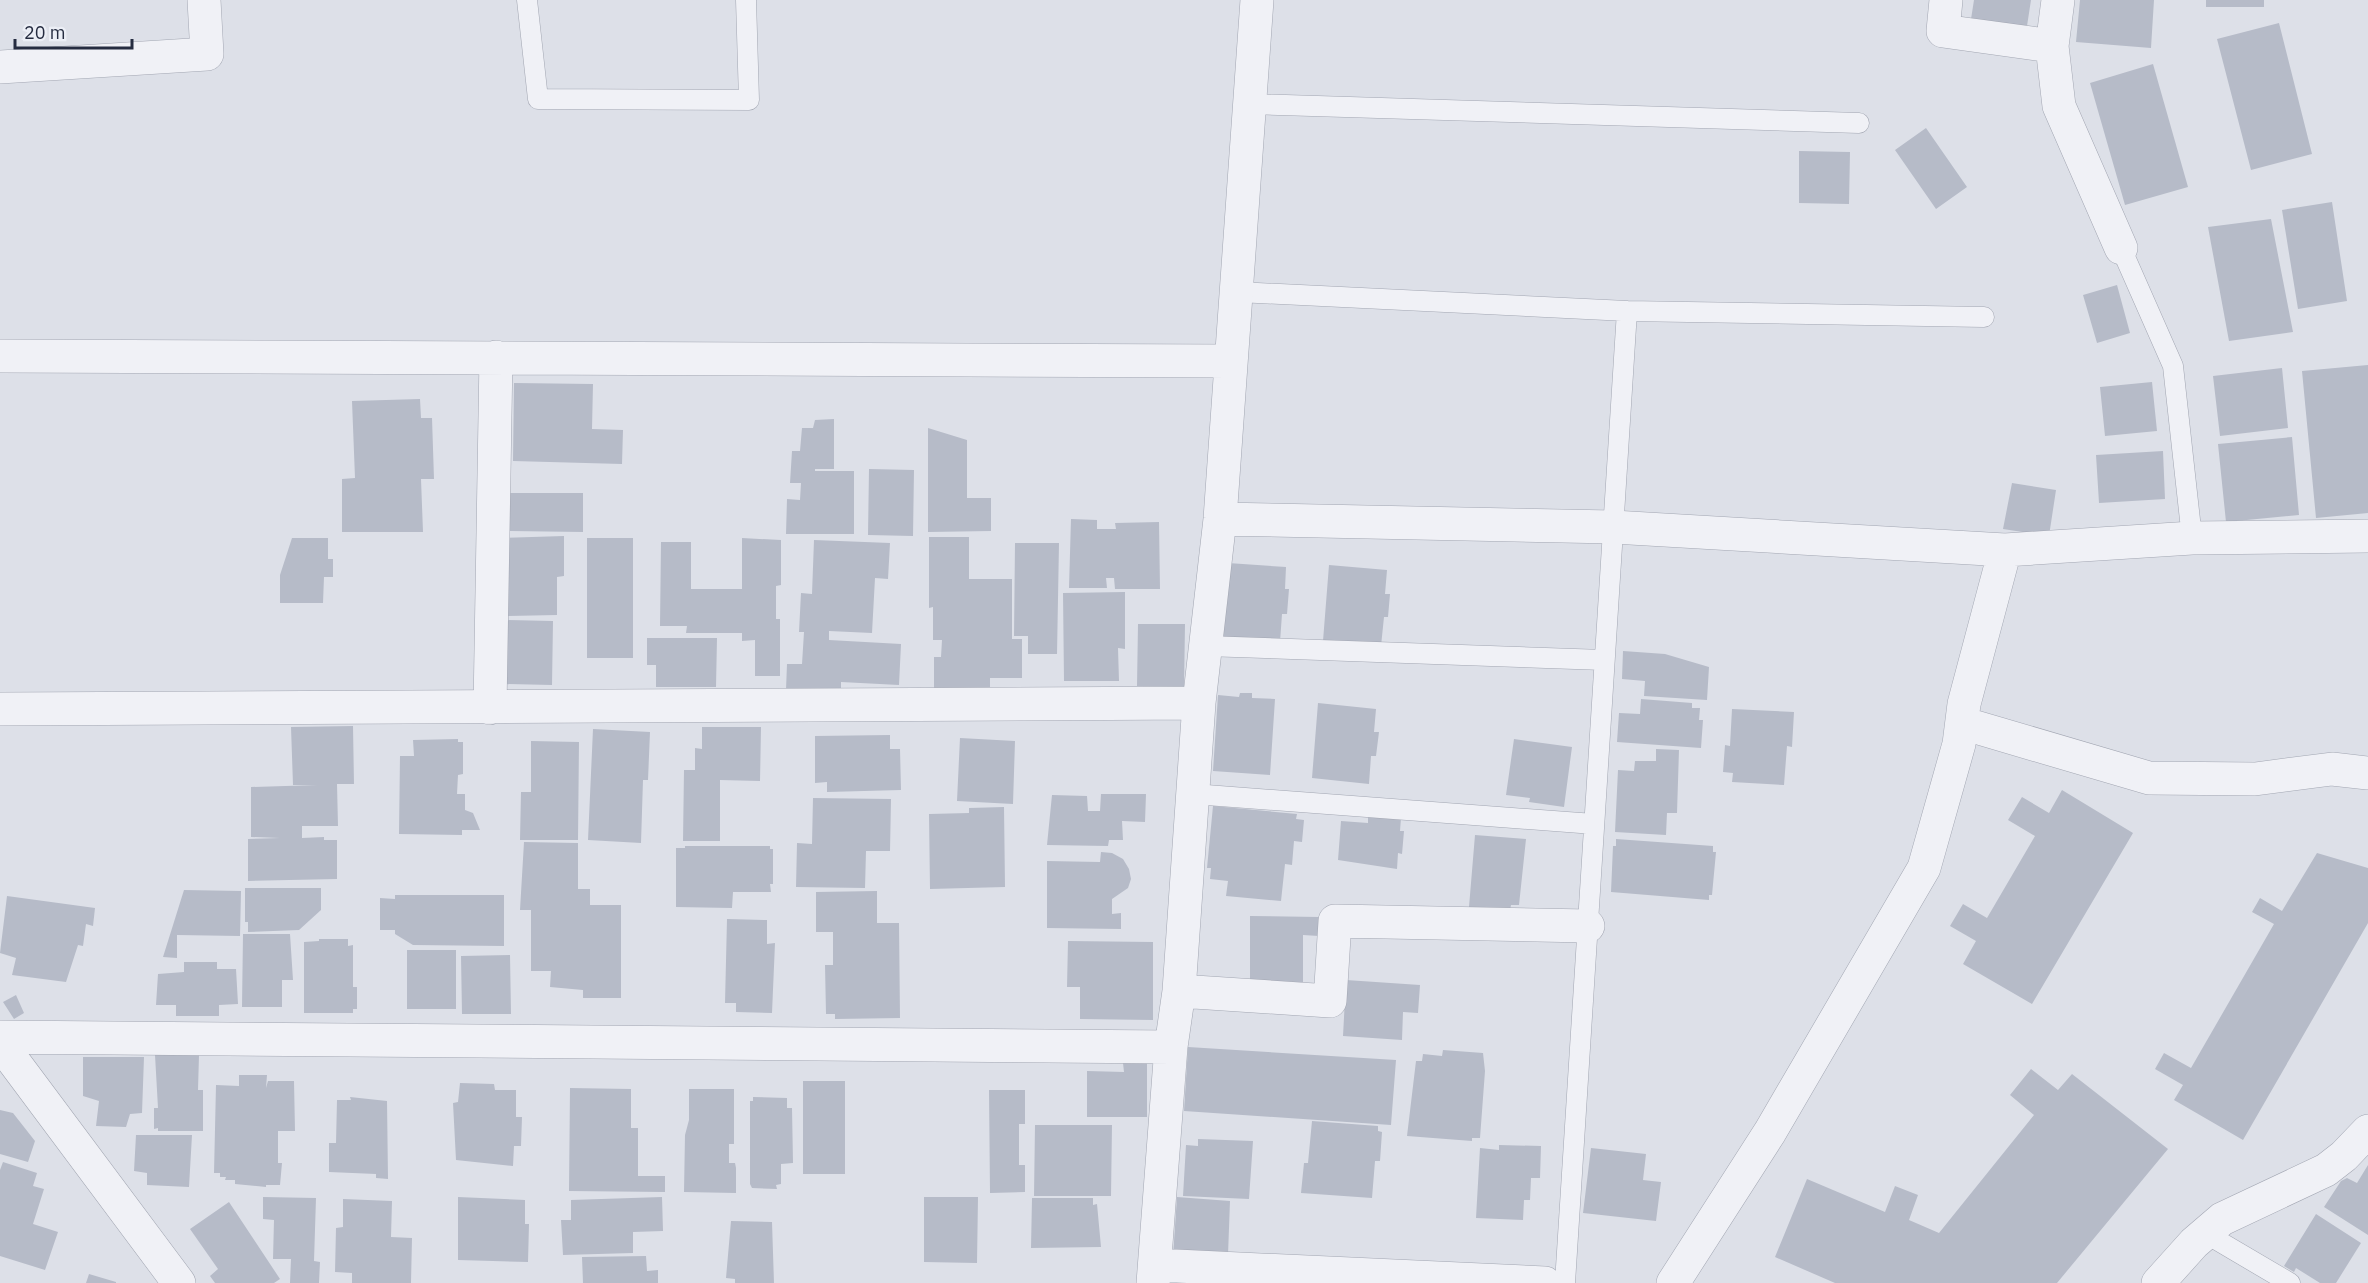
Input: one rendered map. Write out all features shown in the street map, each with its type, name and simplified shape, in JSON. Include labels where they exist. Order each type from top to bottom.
[{"type":"street","points":[[0,67],[207,54],[204,0]]},
{"type":"street","points":[[1257,0],[1238,292],[1220,519],[1199,703],[1179,991],[1171,1047],[1154,1274],[1545,1283]]},
{"type":"street","points":[[1946,0],[1942,30],[2052,46]]},
{"type":"street","points":[[2058,0],[2052,46],[2059,106],[2121,248]]},
{"type":"street","points":[[0,356],[1231,361]]},
{"type":"street","points":[[490,708],[496,357]]},
{"type":"street","points":[[1220,519],[1613,526],[2005,550],[2192,538],[2368,536]]},
{"type":"street","points":[[1672,1283],[1770,1132],[1924,868],[1959,744],[1964,704],[2005,550]]},
{"type":"street","points":[[0,709],[1199,703]]},
{"type":"street","points":[[1962,723],[2150,778],[2255,779],[2332,769],[2368,773]]},
{"type":"street","points":[[1179,991],[1330,1001],[1335,921],[1588,926]]},
{"type":"street","points":[[0,1037],[1171,1047]]},
{"type":"street","points":[[0,1043],[178,1283]]},
{"type":"street","points":[[2158,1283],[2205,1233],[2238,1210],[2326,1170],[2368,1131]]},
{"type":"lane","points":[[527,0],[538,99],[749,100],[746,0]]},
{"type":"lane","points":[[1250,104],[1859,123]]},
{"type":"lane","points":[[2121,248],[2173,366],[2192,538]]},
{"type":"lane","points":[[1238,292],[1627,311],[1984,317]]},
{"type":"lane","points":[[1565,1283],[1627,311]]},
{"type":"lane","points":[[1205,646],[1604,660]]},
{"type":"lane","points":[[1193,794],[1594,824]]},
{"type":"lane","points":[[2205,1233],[2290,1283]]},
{"type":"building","points":[[1974,0],[2031,0],[2025,39],[1969,32]]},
{"type":"building","points":[[2080,0],[2154,0],[2151,48],[2076,42]]},
{"type":"building","points":[[2206,0],[2264,0],[2264,7],[2206,7]]},
{"type":"building","points":[[2279,23],[2312,154],[2251,170],[2217,39]]},
{"type":"building","points":[[2153,64],[2188,187],[2125,205],[2090,83]]},
{"type":"building","points":[[1926,128],[1967,187],[1936,209],[1895,150]]},
{"type":"building","points":[[1799,151],[1850,152],[1849,204],[1799,203]]},
{"type":"building","points":[[2332,202],[2347,301],[2298,309],[2282,210]]},
{"type":"building","points":[[2271,219],[2293,332],[2229,341],[2208,227]]},
{"type":"building","points":[[2117,285],[2130,333],[2097,343],[2083,295]]},
{"type":"building","points":[[2368,365],[2368,513],[2316,518],[2302,371]]},
{"type":"building","points":[[2282,368],[2288,428],[2220,436],[2213,376]]},
{"type":"building","points":[[2152,382],[2157,431],[2105,436],[2100,387]]},
{"type":"building","points":[[514,383],[593,384],[592,429],[623,430],[622,464],[513,461]]},
{"type":"building","points":[[420,399],[421,418],[432,418],[434,479],[421,479],[423,532],[342,532],[342,479],[355,478],[352,401]]},
{"type":"building","points":[[834,419],[834,469],[815,469],[815,471],[854,471],[854,534],[786,534],[787,499],[800,500],[801,483],[790,483],[792,451],[800,451],[802,428],[813,428],[815,420]]},
{"type":"building","points":[[928,428],[967,440],[967,498],[991,498],[991,531],[928,532]]},
{"type":"building","points":[[2292,437],[2299,515],[2226,522],[2218,444]]},
{"type":"building","points":[[2163,451],[2165,499],[2099,503],[2096,455]]},
{"type":"building","points":[[869,469],[914,470],[913,536],[868,535]]},
{"type":"building","points":[[2012,483],[2056,490],[2049,536],[2003,529]]},
{"type":"building","points":[[510,493],[583,493],[583,532],[510,531]]},
{"type":"building","points":[[1071,519],[1097,520],[1097,529],[1116,529],[1115,523],[1159,522],[1160,589],[1115,589],[1114,578],[1106,578],[1107,588],[1069,588]]},
{"type":"building","points":[[564,536],[564,576],[557,577],[557,615],[507,616],[500,538]]},
{"type":"building","points":[[929,537],[969,537],[969,579],[1012,579],[1012,639],[1022,639],[1022,678],[990,678],[990,691],[934,691],[934,657],[941,657],[942,640],[933,640],[933,607],[929,608]]},
{"type":"building","points":[[292,538],[328,538],[328,559],[333,559],[333,577],[324,577],[323,603],[280,603],[280,575]]},
{"type":"building","points":[[587,538],[633,538],[633,658],[587,658]]},
{"type":"building","points":[[742,538],[781,540],[781,585],[776,586],[776,619],[780,619],[780,676],[755,676],[755,640],[742,641],[742,633],[686,633],[687,626],[660,626],[661,542],[691,542],[691,589],[742,589]]},
{"type":"building","points":[[814,540],[890,543],[888,579],[875,578],[872,633],[829,631],[829,640],[901,644],[899,685],[841,682],[841,694],[786,690],[787,664],[802,664],[804,632],[799,632],[801,593],[812,594]]},
{"type":"building","points":[[1015,543],[1059,543],[1057,654],[1028,654],[1028,636],[1014,636]]},
{"type":"building","points":[[1228,563],[1286,567],[1285,589],[1289,589],[1287,614],[1282,614],[1280,642],[1223,638]]},
{"type":"building","points":[[1329,565],[1387,570],[1385,594],[1390,594],[1388,617],[1384,617],[1381,646],[1323,641]]},
{"type":"building","points":[[1125,592],[1125,649],[1118,648],[1119,681],[1064,681],[1063,593]]},
{"type":"building","points":[[503,620],[553,621],[552,685],[502,684]]},
{"type":"building","points":[[1138,624],[1185,624],[1184,687],[1137,686]]},
{"type":"building","points":[[647,638],[717,638],[716,687],[656,687],[656,665],[647,665]]},
{"type":"building","points":[[1623,651],[1665,654],[1709,667],[1707,700],[1644,696],[1645,681],[1622,679]]},
{"type":"building","points":[[1240,693],[1252,693],[1252,698],[1275,699],[1270,775],[1213,771],[1218,695],[1239,697]]},
{"type":"building","points":[[1641,699],[1692,703],[1692,708],[1700,708],[1699,720],[1703,720],[1701,748],[1617,742],[1619,713],[1640,714]]},
{"type":"building","points":[[1318,703],[1376,709],[1374,732],[1379,732],[1376,756],[1371,756],[1369,784],[1312,778]]},
{"type":"building","points":[[1732,709],[1794,712],[1792,747],[1787,746],[1784,785],[1732,782],[1733,773],[1723,772],[1725,745],[1730,746]]},
{"type":"building","points":[[353,726],[354,784],[337,784],[338,826],[302,826],[302,838],[324,837],[324,840],[337,840],[337,879],[248,881],[248,839],[280,838],[251,837],[251,787],[317,785],[293,785],[291,727]]},
{"type":"building","points":[[702,727],[761,727],[760,781],[720,780],[720,841],[683,841],[684,770],[695,770],[695,748],[702,749]]},
{"type":"building","points":[[593,729],[650,732],[648,780],[643,780],[641,843],[588,840]]},
{"type":"building","points":[[890,735],[890,749],[900,749],[901,790],[827,792],[827,782],[815,783],[815,736]]},
{"type":"building","points":[[960,738],[1015,741],[1013,804],[957,801]]},
{"type":"building","points":[[458,739],[458,742],[463,742],[463,774],[458,775],[457,794],[465,794],[465,810],[473,813],[480,830],[462,830],[462,835],[399,834],[400,756],[414,756],[413,740]]},
{"type":"building","points":[[1514,739],[1572,747],[1564,807],[1529,802],[1530,798],[1506,795]]},
{"type":"building","points":[[531,741],[579,742],[578,840],[520,840],[521,792],[531,792]]},
{"type":"building","points":[[1656,749],[1679,750],[1677,813],[1667,813],[1666,835],[1615,832],[1618,770],[1634,771],[1635,761],[1656,761]]},
{"type":"building","points":[[2062,790],[2133,833],[2032,1004],[1963,964],[1976,941],[1950,926],[1963,904],[1987,918],[2035,836],[2008,820],[2022,797],[2049,813]]},
{"type":"building","points":[[1101,794],[1146,794],[1145,822],[1122,821],[1123,840],[1109,840],[1108,846],[1047,845],[1052,795],[1087,796],[1088,811],[1100,811]]},
{"type":"building","points":[[813,798],[891,799],[890,851],[866,851],[865,888],[796,887],[797,843],[812,844]]},
{"type":"building","points":[[1213,806],[1297,814],[1296,819],[1304,820],[1302,842],[1294,841],[1292,865],[1285,864],[1281,901],[1226,896],[1228,881],[1210,879],[1211,868],[1207,868]]},
{"type":"building","points":[[1004,807],[1005,887],[930,889],[929,814],[969,813],[969,808]]},
{"type":"building","points":[[1368,814],[1401,818],[1400,831],[1404,831],[1402,854],[1398,853],[1397,869],[1338,860],[1341,821],[1368,823]]},
{"type":"building","points":[[1475,835],[1526,839],[1519,905],[1511,905],[1509,916],[1469,907]]},
{"type":"building","points":[[1616,839],[1713,846],[1713,852],[1716,852],[1712,895],[1709,895],[1709,900],[1611,892],[1613,846],[1616,846]]},
{"type":"building","points":[[524,842],[578,843],[578,889],[590,889],[590,905],[621,905],[621,998],[583,998],[583,990],[550,987],[551,971],[531,971],[531,910],[520,910]]},
{"type":"building","points":[[685,846],[770,846],[770,849],[773,849],[771,892],[733,892],[732,908],[676,907],[676,848],[685,848]]},
{"type":"building","points":[[1101,852],[1112,853],[1123,859],[1129,869],[1131,879],[1128,888],[1112,899],[1112,914],[1121,913],[1121,929],[1047,928],[1047,861],[1100,862]]},
{"type":"building","points":[[2317,853],[2368,868],[2368,923],[2243,1140],[2174,1100],[2183,1085],[2155,1069],[2164,1053],[2191,1068],[2274,924],[2252,912],[2260,898],[2282,911]]},
{"type":"building","points":[[245,888],[321,888],[321,910],[299,930],[248,932],[248,922],[245,922]]},
{"type":"building","points":[[184,890],[241,891],[240,936],[177,935],[177,958],[163,957]]},
{"type":"building","points":[[877,891],[877,923],[899,923],[900,1018],[835,1019],[835,1014],[826,1014],[825,965],[833,965],[833,932],[816,932],[816,892]]},
{"type":"building","points":[[395,895],[504,895],[504,946],[413,945],[395,934],[395,930],[380,930],[380,898],[395,899]]},
{"type":"building","points":[[7,896],[95,908],[93,926],[86,924],[83,946],[78,945],[66,982],[12,975],[16,958],[0,953]]},
{"type":"building","points":[[1250,916],[1319,917],[1319,936],[1303,935],[1303,982],[1250,981]]},
{"type":"building","points":[[727,919],[767,920],[767,944],[775,943],[772,1013],[736,1012],[736,1003],[725,1003]]},
{"type":"building","points":[[243,934],[290,934],[293,980],[282,980],[282,1007],[242,1007]]},
{"type":"building","points":[[319,939],[348,939],[348,946],[353,945],[353,987],[357,987],[357,1009],[353,1009],[353,1013],[304,1013],[304,942],[319,941]]},
{"type":"building","points":[[1068,941],[1153,942],[1153,1020],[1080,1019],[1080,987],[1067,987]]},
{"type":"building","points":[[407,950],[456,950],[456,1009],[407,1009]]},
{"type":"building","points":[[510,955],[511,1014],[462,1014],[461,956]]},
{"type":"building","points":[[184,962],[217,962],[217,969],[236,969],[238,1004],[219,1005],[219,1016],[176,1016],[176,1005],[156,1005],[158,974],[184,972]]},
{"type":"building","points":[[1346,980],[1420,985],[1418,1013],[1403,1012],[1402,1040],[1343,1036]]},
{"type":"building","points":[[16,995],[24,1013],[14,1019],[3,1002]]},
{"type":"building","points":[[1188,1047],[1396,1060],[1391,1125],[1184,1111]]},
{"type":"building","points":[[1443,1050],[1483,1053],[1485,1071],[1480,1138],[1472,1138],[1472,1141],[1407,1136],[1416,1061],[1422,1061],[1423,1054],[1442,1056]]},
{"type":"building","points":[[155,1055],[199,1055],[198,1090],[203,1090],[203,1131],[158,1131],[158,1128],[154,1129],[154,1108],[158,1108]]},
{"type":"building","points":[[83,1057],[144,1057],[142,1113],[130,1114],[126,1127],[96,1126],[99,1101],[83,1096]]},
{"type":"building","points":[[1123,1063],[1147,1063],[1147,1117],[1087,1117],[1087,1071],[1124,1072]]},
{"type":"building","points":[[2031,1069],[2058,1090],[2072,1074],[2168,1149],[2057,1283],[1835,1283],[1775,1257],[1807,1179],[1885,1212],[1895,1186],[1918,1195],[1909,1220],[1939,1233],[2034,1115],[2010,1095]]},
{"type":"building","points":[[239,1075],[267,1075],[266,1088],[268,1081],[294,1081],[295,1131],[278,1131],[278,1163],[282,1163],[280,1185],[266,1185],[266,1187],[235,1184],[235,1180],[225,1180],[226,1177],[220,1177],[220,1173],[214,1173],[216,1085],[239,1086]]},
{"type":"building","points":[[803,1081],[845,1081],[845,1174],[803,1174]]},
{"type":"building","points":[[460,1083],[494,1084],[495,1090],[516,1090],[516,1117],[522,1117],[521,1146],[514,1146],[513,1166],[456,1160],[453,1103],[458,1102]]},
{"type":"building","points":[[570,1088],[631,1089],[631,1128],[638,1128],[638,1176],[665,1176],[665,1192],[569,1191]]},
{"type":"building","points":[[689,1089],[734,1089],[734,1144],[729,1144],[729,1163],[735,1163],[736,1193],[684,1192]]},
{"type":"building","points":[[989,1090],[1025,1090],[1025,1124],[1019,1124],[1019,1165],[1025,1165],[1025,1192],[990,1193]]},
{"type":"building","points":[[350,1097],[387,1101],[388,1179],[376,1178],[376,1174],[329,1172],[329,1143],[336,1143],[337,1100],[351,1100]]},
{"type":"building","points":[[753,1097],[787,1098],[787,1108],[792,1108],[793,1163],[781,1164],[781,1184],[776,1185],[777,1189],[752,1188],[750,1184],[750,1101],[753,1101]]},
{"type":"building","points":[[0,1110],[13,1113],[35,1141],[28,1162],[0,1154]]},
{"type":"building","points":[[1312,1121],[1378,1126],[1378,1131],[1382,1132],[1380,1161],[1375,1161],[1372,1198],[1301,1193],[1304,1163],[1308,1163]]},
{"type":"building","points":[[1035,1125],[1112,1125],[1111,1196],[1034,1196]]},
{"type":"building","points":[[136,1135],[192,1135],[189,1187],[147,1185],[147,1173],[134,1171]]},
{"type":"building","points":[[1198,1139],[1253,1141],[1249,1199],[1183,1196],[1186,1145],[1198,1146]]},
{"type":"building","points":[[1499,1145],[1541,1146],[1540,1178],[1531,1178],[1530,1200],[1524,1200],[1523,1220],[1476,1218],[1480,1148],[1499,1150]]},
{"type":"building","points":[[1591,1148],[1646,1154],[1643,1180],[1661,1182],[1656,1221],[1583,1213]]},
{"type":"building","points":[[3,1162],[37,1173],[33,1186],[44,1189],[33,1224],[58,1232],[45,1270],[0,1256],[0,1170]]},
{"type":"building","points":[[2368,1165],[2368,1235],[2324,1207],[2341,1181],[2347,1178],[2357,1183]]},
{"type":"building","points":[[263,1197],[316,1198],[314,1261],[320,1262],[319,1283],[290,1283],[291,1259],[273,1259],[274,1220],[263,1219]]},
{"type":"building","points":[[458,1197],[525,1200],[525,1224],[529,1224],[528,1262],[458,1260]]},
{"type":"building","points":[[662,1197],[663,1231],[633,1232],[633,1253],[563,1255],[561,1220],[571,1220],[571,1200]]},
{"type":"building","points":[[924,1197],[978,1197],[977,1263],[924,1262]]},
{"type":"building","points":[[1177,1197],[1230,1201],[1228,1255],[1173,1256]]},
{"type":"building","points":[[1032,1198],[1093,1198],[1093,1205],[1097,1204],[1101,1247],[1031,1248]]},
{"type":"building","points":[[343,1199],[392,1201],[391,1237],[412,1238],[411,1283],[352,1283],[352,1273],[335,1272],[336,1228],[343,1227]]},
{"type":"building","points":[[229,1202],[280,1279],[274,1283],[215,1283],[210,1276],[218,1269],[190,1229]]},
{"type":"building","points":[[2316,1214],[2361,1243],[2336,1283],[2320,1283],[2296,1268],[2294,1272],[2284,1266]]},
{"type":"building","points":[[731,1221],[772,1222],[774,1283],[735,1283],[735,1279],[726,1278]]},
{"type":"building","points":[[646,1256],[647,1271],[658,1270],[658,1283],[583,1283],[582,1257]]},
{"type":"building","points":[[89,1274],[116,1282],[116,1283],[86,1283]]}]
